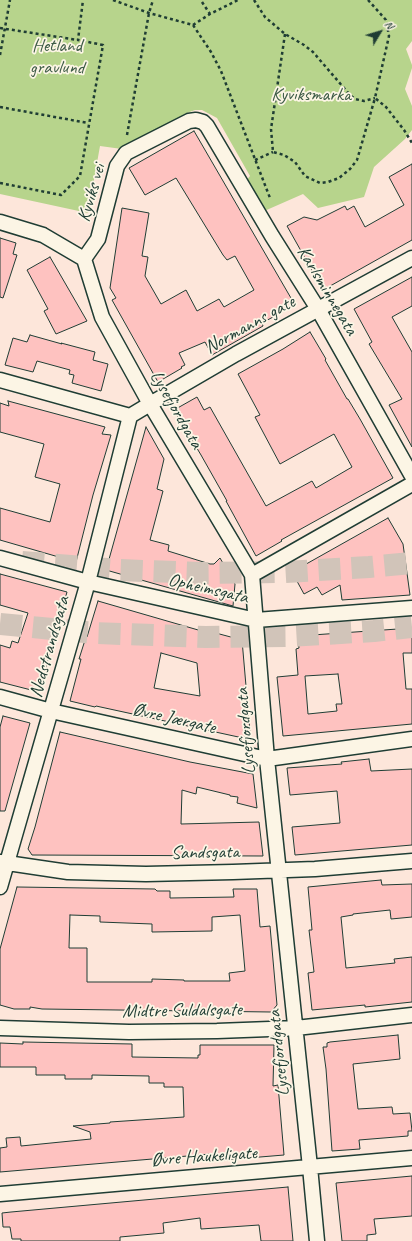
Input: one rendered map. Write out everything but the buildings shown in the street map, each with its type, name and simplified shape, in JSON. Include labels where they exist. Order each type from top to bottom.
[{"type":"street","name":"Kyviks vei","points":[[84,259],[98,239],[117,166],[126,153],[189,121],[196,120],[203,122],[207,126]]},
{"type":"street","name":"Karlsminnegata","points":[[207,126],[272,236],[318,309],[412,476]]},
{"type":"street","points":[[0,222],[43,235],[84,259]]},
{"type":"street","name":"Normanns gate","points":[[130,416],[236,354],[412,258]]},
{"type":"street","name":"Lysefjordgata","points":[[84,259],[102,318],[150,404],[252,575],[267,760],[317,1241]]},
{"type":"street","points":[[0,380],[130,416]]},
{"type":"street","name":"Nedstrandsgata","points":[[0,887],[4,863],[51,711],[88,582],[130,416]]},
{"type":"street","points":[[252,575],[412,484]]},
{"type":"street","name":"Opheimsgata","points":[[0,558],[88,582],[256,620],[412,608]]},
{"type":"street","name":"Øvre Jærgate","points":[[0,697],[51,711],[267,760],[412,739]]},
{"type":"street","name":"Sandsgata","points":[[4,863],[68,872],[146,874],[315,869],[412,861]]},
{"type":"street","name":"Midtre Suldalsgate","points":[[0,1028],[129,1032],[217,1031],[296,1028],[412,1015]]},
{"type":"street","name":"Øvre Haukeligate","points":[[0,1194],[412,1158]]},
{"type":"path","points":[[0,55],[10,0]]},
{"type":"path","points":[[78,40],[83,0]]},
{"type":"path","points":[[112,0],[149,13],[193,25],[211,52],[221,71],[271,200]]},
{"type":"path","points":[[126,142],[149,13],[153,0]]},
{"type":"path","points":[[193,25],[210,14],[238,0]]},
{"type":"path","points":[[254,0],[265,18],[285,34],[304,45],[312,52],[350,95],[355,99],[364,101],[375,98]]},
{"type":"path","points":[[255,160],[273,152],[284,155],[295,162],[305,176],[320,183],[339,178],[350,169],[357,160],[375,98],[389,36],[386,20],[368,0]]},
{"type":"path","points":[[202,2],[210,14]]},
{"type":"path","points":[[0,28],[103,45],[88,123],[80,176],[61,195],[0,183]]},
{"type":"path","points":[[273,152],[271,129],[285,34]]},
{"type":"path","points":[[375,98],[386,107],[412,143]]},
{"type":"path","points":[[0,107],[88,123]]},
{"type":"green space","name":"Kyviksmarka","points":[[0,0],[412,0],[412,41],[406,49],[412,68],[405,89],[412,106],[412,130],[405,139],[374,167],[364,197],[318,208],[303,194],[262,212],[245,182],[250,176],[217,118],[202,110],[195,110],[187,113],[122,149],[100,146],[88,213],[0,194]]},
{"type":"tunnel","points":[[22,562],[118,570],[201,573],[285,572],[412,563]]},
{"type":"tunnel","points":[[0,624],[95,633],[206,637],[290,636],[412,627]]},
{"type":"park label","name":"Hetland gravlund","points":[[57,57]]}]
